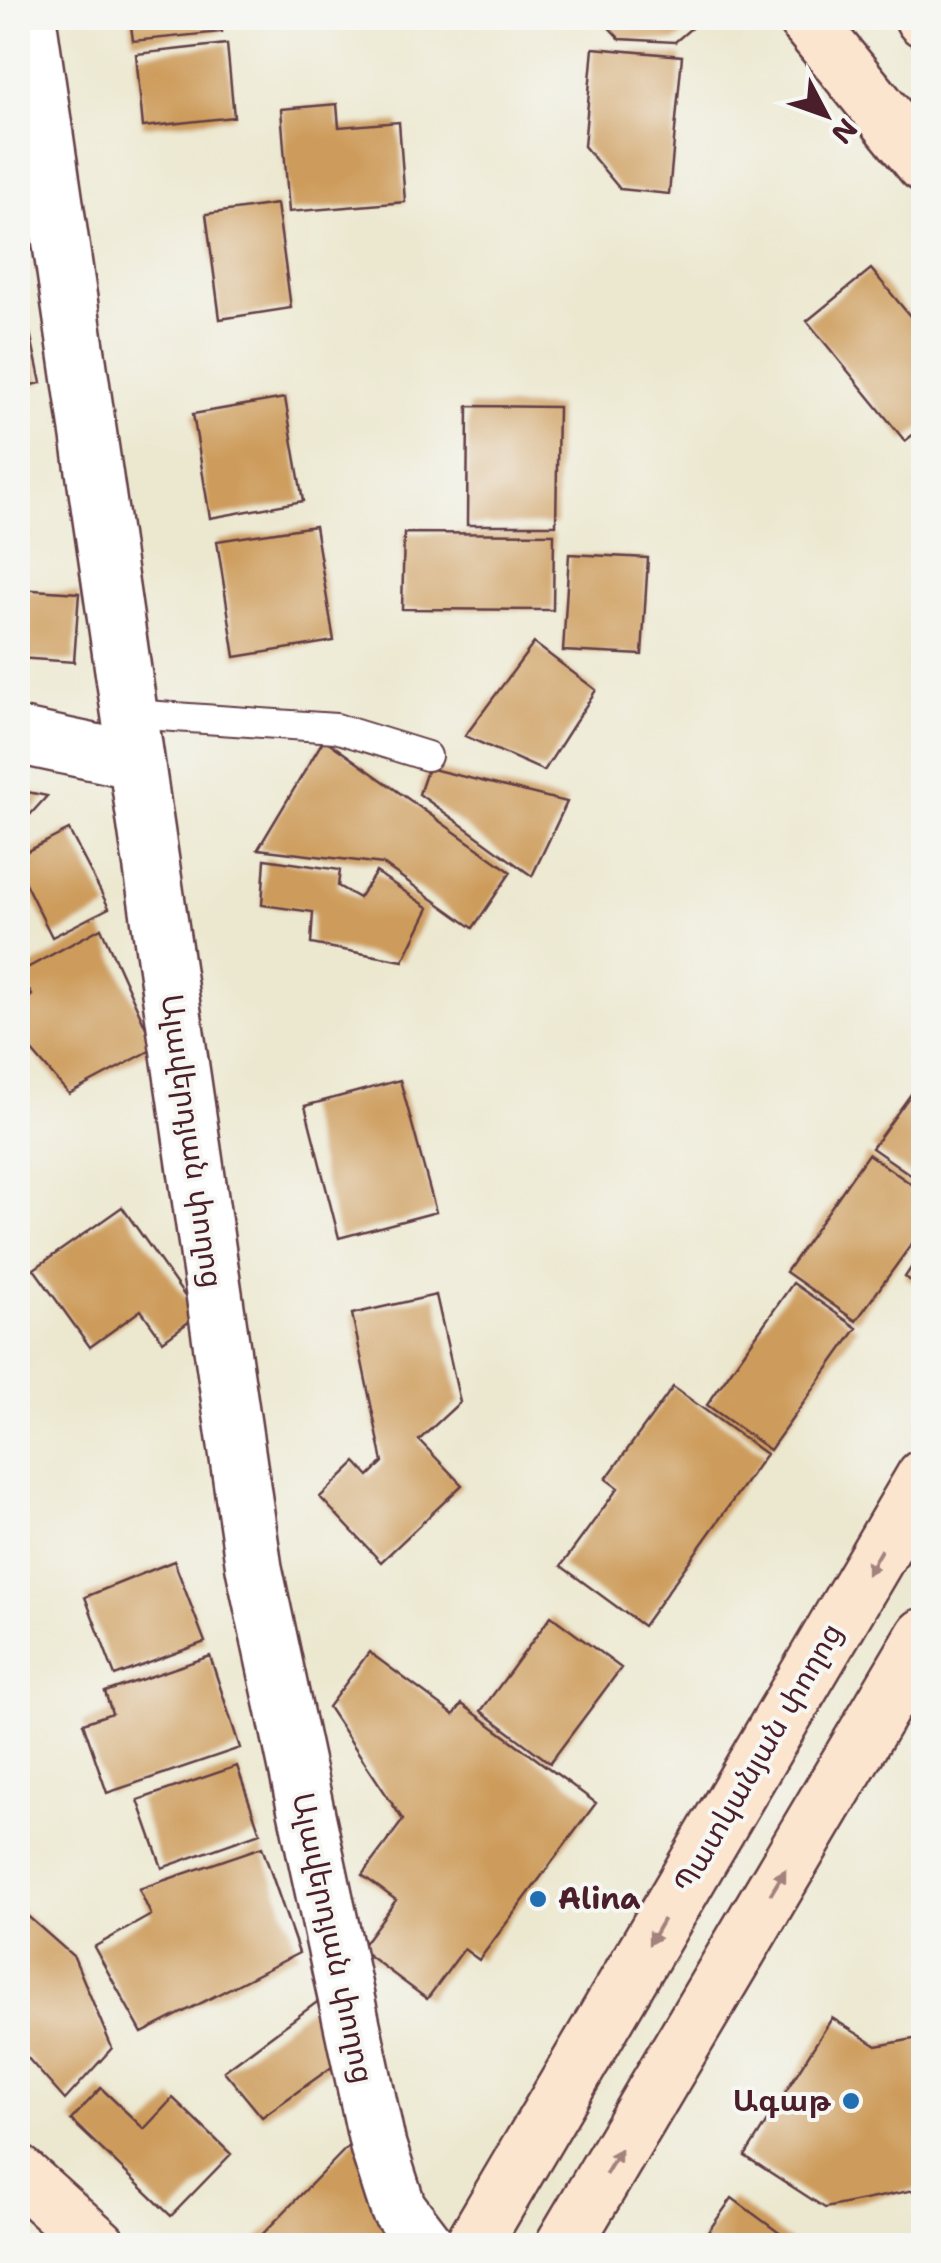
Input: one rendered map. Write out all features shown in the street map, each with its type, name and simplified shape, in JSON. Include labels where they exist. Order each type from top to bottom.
[{"type":"main road","points":[[806,18],[924,164]]},
{"type":"main road","name":"Պատկանյան փողոց","points":[[472,2246],[924,1478]]},
{"type":"main road","points":[[563,2246],[924,1636]]},
{"type":"main road","points":[[18,2173],[98,2246]]},
{"type":"street","name":"Ալավերդյան փողոց","points":[[28,18],[254,1568],[378,2146],[398,2208],[427,2246]]},
{"type":"street","points":[[18,736],[133,737]]},
{"type":"lane","points":[[133,737],[336,728],[427,756]]},
{"type":"building","points":[[130,18],[221,18],[222,32],[133,41]]},
{"type":"building","points":[[600,18],[703,18],[675,42],[620,39]]},
{"type":"building","points":[[227,44],[234,117],[143,127],[136,54]]},
{"type":"building","points":[[593,48],[682,56],[669,194],[620,189],[584,146]]},
{"type":"building","points":[[337,104],[339,127],[399,122],[405,202],[289,212],[281,109]]},
{"type":"building","points":[[277,204],[291,308],[220,319],[206,214]]},
{"type":"building","points":[[871,269],[924,333],[924,426],[905,441],[807,321]]},
{"type":"building","points":[[18,283],[41,383],[18,388]]},
{"type":"building","points":[[285,398],[303,501],[210,518],[193,414]]},
{"type":"building","points":[[468,406],[558,407],[556,525],[467,525]]},
{"type":"building","points":[[315,526],[334,641],[235,657],[217,541]]},
{"type":"building","points":[[404,533],[554,534],[553,610],[402,609]]},
{"type":"building","points":[[569,554],[648,558],[642,655],[563,651]]},
{"type":"building","points":[[18,589],[79,593],[74,662],[18,658]]},
{"type":"building","points":[[534,643],[596,690],[544,771],[465,736]]},
{"type":"building","points":[[324,739],[511,872],[473,928],[383,864],[258,849]]},
{"type":"building","points":[[428,768],[567,802],[532,876],[419,794]]},
{"type":"building","points":[[18,790],[47,796],[18,828]]},
{"type":"building","points":[[69,830],[109,908],[52,937],[18,869],[18,856]]},
{"type":"building","points":[[265,859],[340,870],[338,886],[359,898],[376,872],[429,908],[403,961],[311,944],[313,912],[262,905]]},
{"type":"building","points":[[101,928],[155,1048],[69,1094],[18,1035],[18,1010],[32,995],[18,973]]},
{"type":"building","points":[[924,1076],[924,1184],[872,1148]]},
{"type":"building","points":[[400,1080],[436,1212],[339,1238],[305,1106]]},
{"type":"building","points":[[868,1154],[924,1193],[924,1227],[856,1321],[786,1272]]},
{"type":"building","points":[[122,1207],[198,1315],[163,1341],[141,1310],[90,1347],[34,1269]]},
{"type":"building","points":[[924,1248],[924,1289],[905,1277]]},
{"type":"building","points":[[793,1283],[857,1328],[770,1450],[707,1405]]},
{"type":"building","points":[[436,1295],[460,1402],[419,1440],[462,1485],[381,1562],[320,1497],[356,1462],[369,1476],[383,1462],[352,1314]]},
{"type":"building","points":[[673,1387],[766,1454],[643,1626],[561,1566],[618,1488],[606,1479]]},
{"type":"building","points":[[174,1561],[205,1642],[115,1676],[85,1597]]},
{"type":"building","points":[[551,1616],[621,1668],[550,1763],[481,1711]]},
{"type":"building","points":[[369,1652],[454,1715],[462,1704],[596,1803],[479,1960],[464,1949],[427,1999],[360,1949],[396,1900],[362,1875],[403,1820],[328,1707]]},
{"type":"building","points":[[210,1656],[240,1748],[107,1793],[83,1723],[112,1713],[105,1692]]},
{"type":"building","points":[[237,1766],[260,1833],[162,1868],[138,1800]]},
{"type":"building","points":[[262,1847],[299,1953],[142,2033],[94,1947],[151,1915],[139,1889]]},
{"type":"building","points":[[23,1912],[74,1957],[112,2048],[65,2100],[18,2047],[18,1918]]},
{"type":"building","points":[[332,1991],[350,2054],[262,2117],[224,2071]]},
{"type":"building","name":"Ագաթ","points":[[832,2018],[877,2046],[924,2037],[924,2188],[825,2208],[745,2156]]},
{"type":"building","points":[[101,2088],[144,2129],[173,2098],[231,2154],[171,2216],[71,2120]]},
{"type":"building","points":[[366,2128],[393,2246],[251,2246]]},
{"type":"building","points":[[732,2198],[797,2246],[698,2246]]},
{"type":"place","name":"Alina","points":[[538,1899]]},
{"type":"place","name":"Ագաթ","points":[[851,2101]]}]
